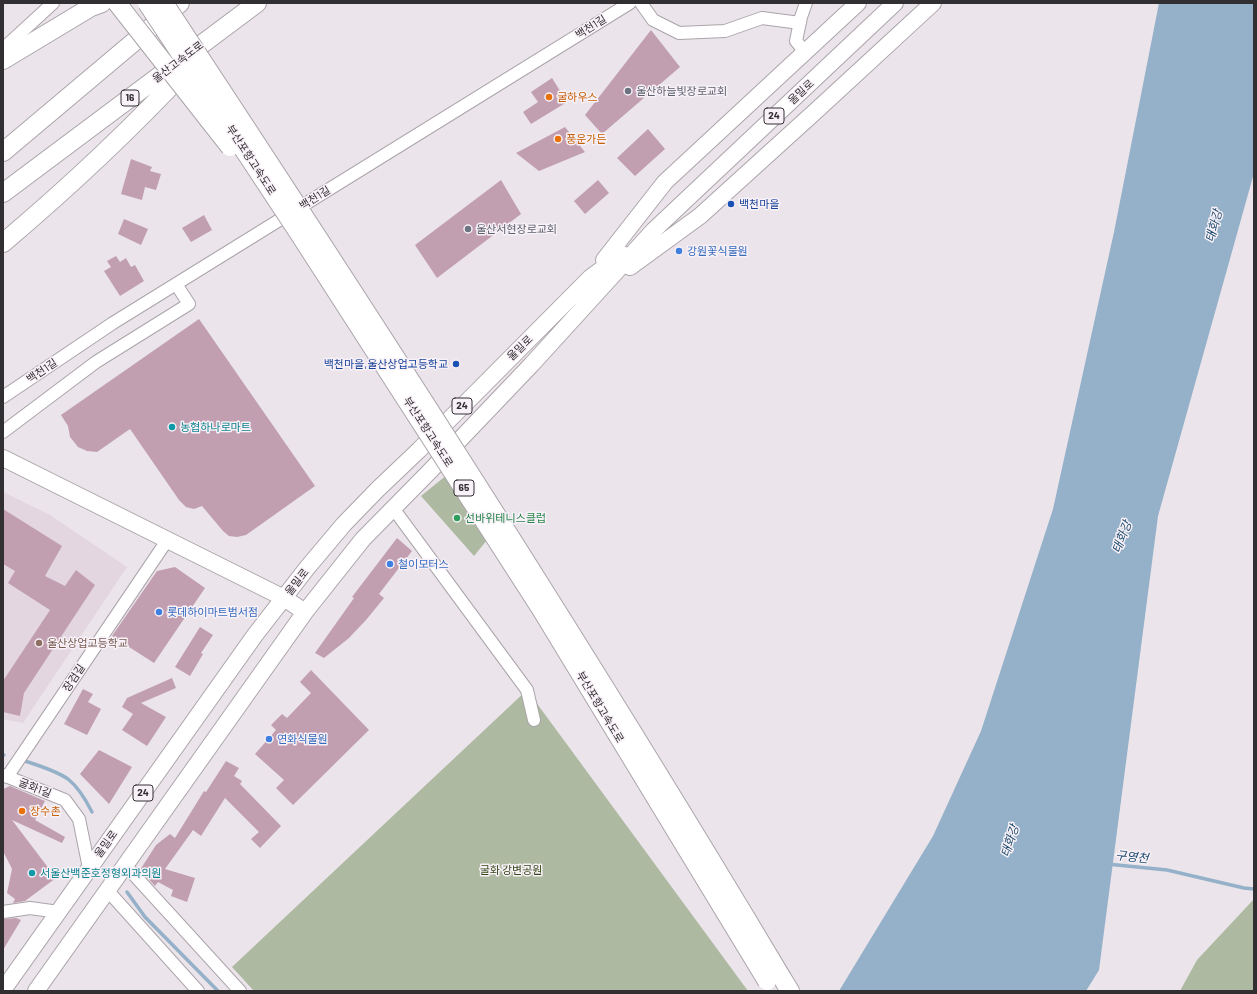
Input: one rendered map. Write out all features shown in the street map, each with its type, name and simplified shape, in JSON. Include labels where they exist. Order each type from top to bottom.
[{"type":"highway","points":[[3,60],[91,7],[102,3]]},
{"type":"highway","points":[[116,3],[300,235]]},
{"type":"highway","name":"부산포항고속도로","points":[[147,3],[300,235],[541,609],[773,991]]},
{"type":"highway","name":"부산포항고속도로","points":[[164,3],[344,278],[531,570],[710,858],[790,991]]},
{"type":"highway","points":[[3,152],[180,3]]},
{"type":"highway","name":"울산고속도로","points":[[3,192],[258,3]]},
{"type":"highway","points":[[3,243],[32,219],[146,113],[229,24]]},
{"type":"main road","points":[[595,283],[665,182],[858,3]]},
{"type":"main road","name":"울밀로","points":[[5,984],[59,912],[255,636],[307,568],[344,524],[378,489],[595,283],[654,230],[895,3]]},
{"type":"main road","points":[[595,283],[700,216],[932,3]]},
{"type":"main road","name":"울밀로","points":[[36,991],[305,612],[363,539],[527,370],[595,283]]},
{"type":"main road","points":[[3,458],[284,598],[305,612]]},
{"type":"street","points":[[3,49],[53,3]]},
{"type":"street","name":"백천1길","points":[[3,397],[113,323],[630,3]]},
{"type":"street","points":[[641,3],[653,20],[679,33],[725,31],[762,18],[800,23]]},
{"type":"street","points":[[805,52],[796,41],[806,3]]},
{"type":"street","points":[[3,432],[96,362],[189,304],[176,284]]},
{"type":"street","points":[[393,508],[527,690],[534,720]]},
{"type":"street","name":"장검길","points":[[5,776],[168,539]]},
{"type":"street","name":"굴화1길","points":[[5,776],[65,800],[79,818],[89,868]]},
{"type":"street","points":[[126,866],[240,991]]},
{"type":"street","points":[[108,891],[198,991]]},
{"type":"street","points":[[3,912],[30,908],[59,912]]},
{"type":"shaded area","name":"울산상업고등학교","points":[[3,492],[50,515],[127,567],[23,723],[3,719]]},
{"type":"green space","name":"선바위테니스클럽","points":[[448,474],[487,540],[474,556],[421,496]]},
{"type":"green space","name":"굴화 강변공원","points":[[527,690],[748,991],[254,991],[232,967]]},
{"type":"green space","points":[[1254,899],[1254,991],[1180,991],[1197,960]]},
{"type":"water","name":"태화강","points":[[1159,3],[1254,3],[1254,173],[1158,516],[1099,970],[1086,991],[839,991],[933,836],[981,731],[1053,509],[1114,232]]},
{"type":"building","name":"울산하늘빛장로교회","points":[[651,30],[680,67],[602,134],[585,115]]},
{"type":"building","name":"굴하우스","points":[[552,78],[567,102],[531,124],[523,112],[538,102],[531,92]]},
{"type":"building","name":"풍운가든","points":[[565,127],[585,152],[539,171],[516,153]]},
{"type":"building","points":[[648,129],[665,149],[635,176],[617,158]]},
{"type":"building","points":[[131,159],[152,167],[150,171],[161,174],[156,190],[145,187],[142,200],[121,194]]},
{"type":"building","name":"울산서현장로교회","points":[[501,180],[521,214],[437,278],[415,245]]},
{"type":"building","points":[[598,180],[609,193],[585,214],[574,201]]},
{"type":"building","points":[[204,215],[212,230],[191,242],[182,228]]},
{"type":"building","points":[[124,219],[148,229],[141,245],[118,234]]},
{"type":"building","points":[[116,256],[120,262],[126,258],[131,267],[135,265],[144,281],[120,296],[104,271],[111,267],[107,261]]},
{"type":"building","name":"농협하나로마트","points":[[199,319],[315,486],[246,535],[237,537],[229,536],[223,531],[202,506],[194,509],[186,507],[179,500],[130,429],[97,452],[87,451],[78,447],[70,437],[68,426],[61,415]]},
{"type":"building","points":[[3,509],[62,546],[45,576],[65,586],[76,570],[95,585],[24,693],[20,716],[3,712],[3,681],[50,610],[8,583],[15,571],[3,564]]},
{"type":"building","points":[[397,538],[412,551],[379,594],[384,598],[349,638],[324,658],[315,653],[354,598],[352,597]]},
{"type":"building","name":"롯데하이마트범서점","points":[[175,567],[205,588],[154,663],[112,636],[157,571]]},
{"type":"building","points":[[200,627],[213,635],[201,653],[203,654],[190,676],[175,667]]},
{"type":"building","points":[[311,670],[369,730],[293,805],[276,788],[284,780],[255,754],[276,730],[271,725],[282,714],[287,718],[311,693],[300,682]]},
{"type":"building","points":[[172,678],[176,688],[141,703],[166,717],[147,746],[122,730],[133,714],[122,707],[127,698]]},
{"type":"building","points":[[83,689],[93,694],[88,702],[101,709],[87,735],[64,724]]},
{"type":"building","points":[[99,750],[132,767],[109,804],[80,774]]},
{"type":"building","points":[[226,761],[239,768],[234,776],[242,781],[240,784],[281,826],[260,848],[251,839],[259,832],[225,798],[201,836],[193,830],[165,869],[195,878],[187,902],[171,896],[173,890],[158,882],[155,886],[140,870],[156,845],[170,834],[175,838],[204,791],[206,792]]},
{"type":"building","points":[[10,786],[45,801],[35,820],[65,837],[62,843],[12,820],[56,878],[25,901],[13,903],[15,899],[7,893],[12,869],[3,851],[3,789]]},
{"type":"building","points":[[16,918],[21,920],[3,950],[3,919]]},
{"type":"waterway","points":[[22,760],[52,770],[68,779],[82,794],[92,812]]},
{"type":"waterway","name":"구영천","points":[[1107,864],[1167,870],[1254,889]]},
{"type":"waterway","points":[[127,892],[145,917],[218,991]]},
{"type":"place","name":"울산하늘빛장로교회","points":[[628,91]]},
{"type":"place","name":"굴하우스","points":[[549,97]]},
{"type":"place","name":"풍운가든","points":[[558,139]]},
{"type":"place","name":"백천마을","points":[[731,204]]},
{"type":"place","name":"울산서현장로교회","points":[[468,229]]},
{"type":"place","name":"강원꽃식물원","points":[[679,251]]},
{"type":"place","name":"백천마을,울산상업고등학교","points":[[456,364]]},
{"type":"place","name":"농협하나로마트","points":[[172,427]]},
{"type":"place","name":"선바위테니스클럽","points":[[457,518]]},
{"type":"place","name":"철이모터스","points":[[390,564]]},
{"type":"place","name":"롯데하이마트범서점","points":[[159,612]]},
{"type":"place","name":"울산상업고등학교","points":[[39,643]]},
{"type":"place","name":"연화식물원","points":[[269,739]]},
{"type":"place","name":"장수촌","points":[[22,811]]},
{"type":"place","name":"서울산백준호정형외과의원","points":[[32,873]]}]
